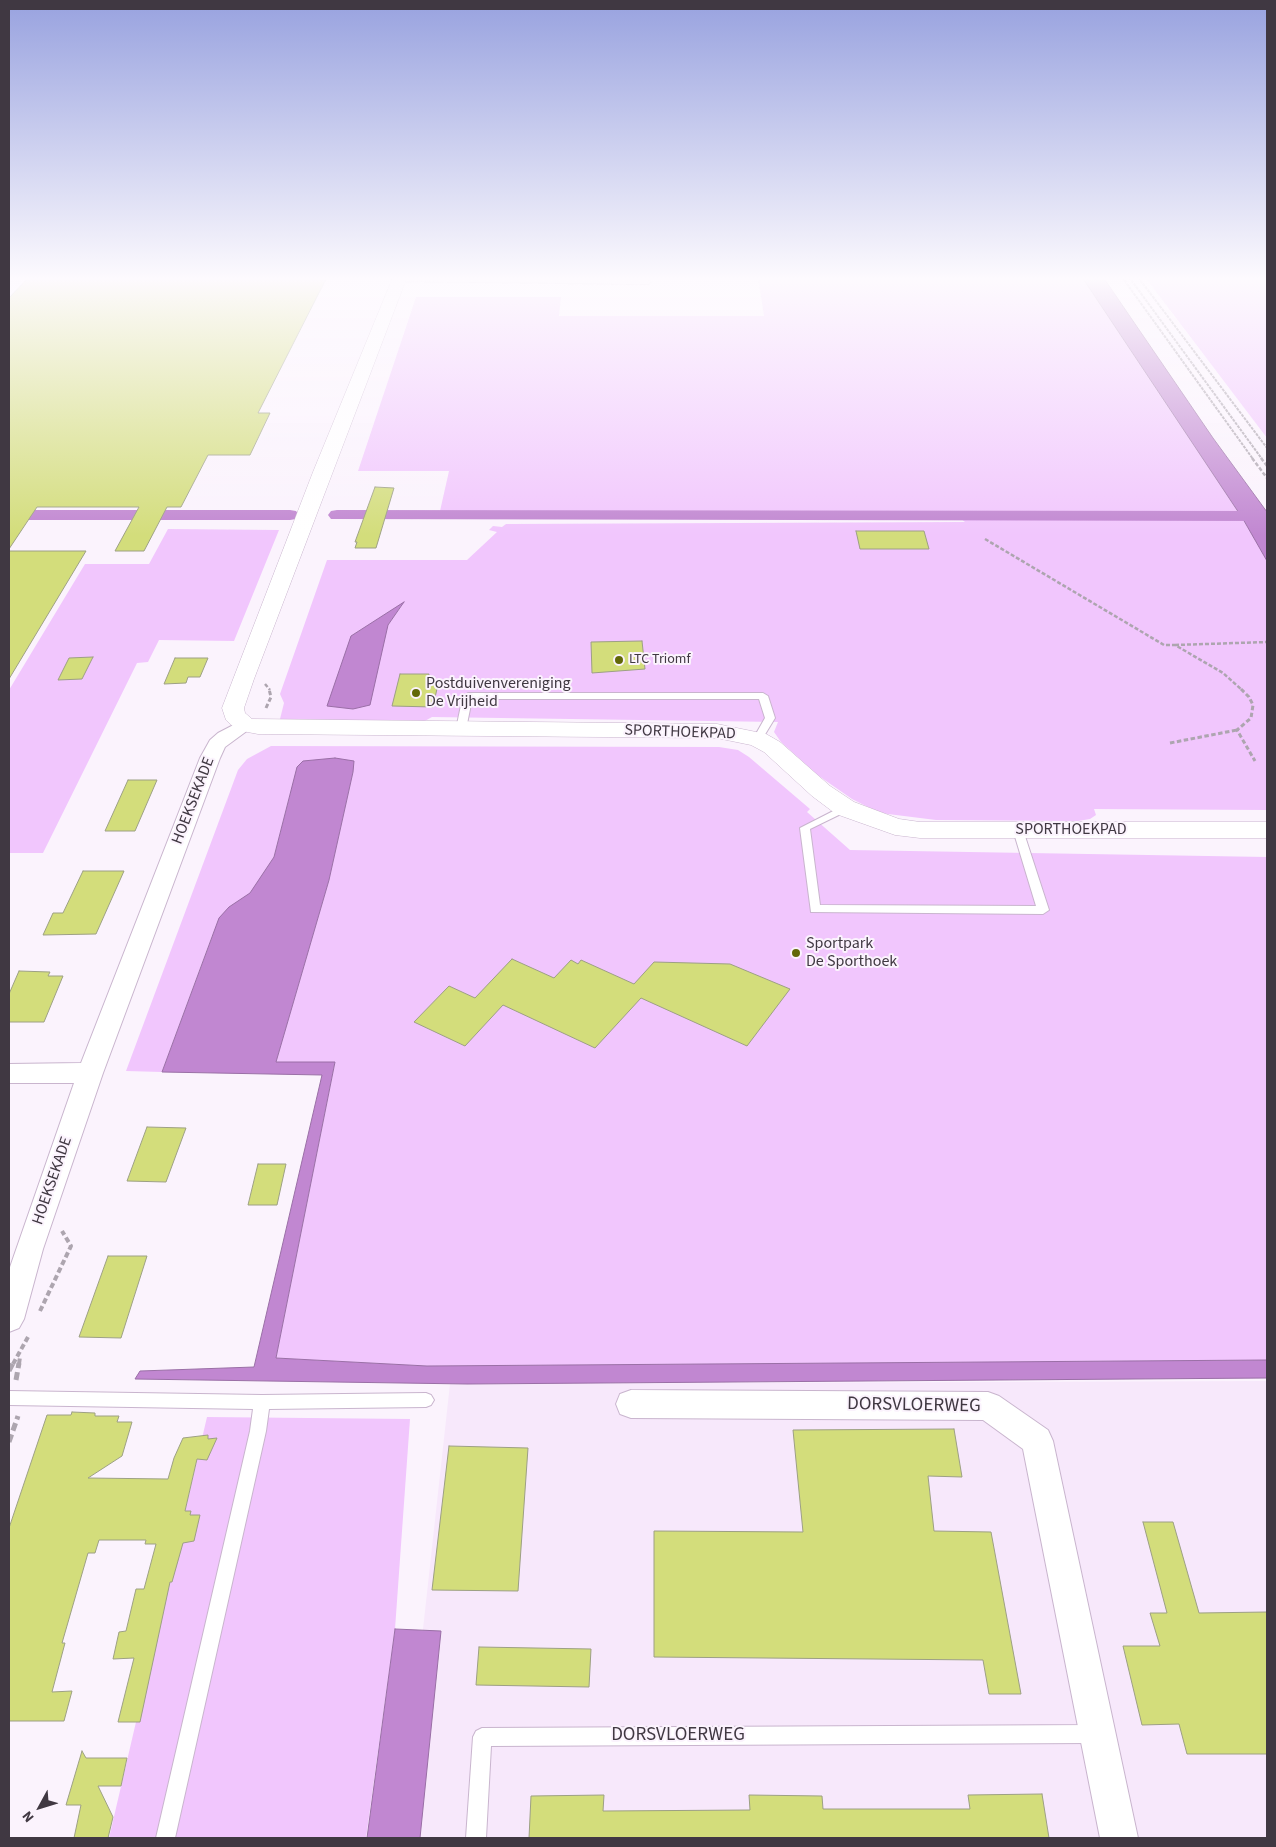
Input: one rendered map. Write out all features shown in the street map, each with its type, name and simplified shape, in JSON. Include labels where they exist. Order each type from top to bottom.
[{"type":"street","points":[[245,725],[234,715],[233,708],[322,472],[366,363]]},
{"type":"street","name":"SPORTHOEKPAD","points":[[245,725],[258,727],[717,731],[758,739],[772,747],[821,791],[845,808],[895,827],[920,830],[1267,830]]},
{"type":"street","name":"HOEKSEKADE","points":[[9,1319],[29,1249],[90,1073],[214,750],[225,737],[245,725]]},
{"type":"street","points":[[9,1073],[90,1073]]},
{"type":"street","name":"DORSVLOERWEG","points":[[631,1404],[988,1406],[1037,1441],[1096,1734],[1120,1838]]},
{"type":"lane","points":[[461,729],[468,696],[763,696],[770,718],[758,739]]},
{"type":"lane","points":[[845,808],[805,828],[815,909],[1043,910],[1018,830]]},
{"type":"lane","points":[[9,1398],[262,1402],[426,1400]]},
{"type":"lane","points":[[166,1838],[258,1432],[262,1402]]},
{"type":"lane","name":"DORSVLOERWEG","points":[[476,1838],[482,1737],[1096,1734]]},
{"type":"path","points":[[1184,363],[1267,478]]},
{"type":"path","points":[[1192,363],[1267,466]]},
{"type":"path","points":[[1203,363],[1267,448]]},
{"type":"path","points":[[986,539],[1164,645],[1267,642]]},
{"type":"path","points":[[1170,743],[1237,730],[1251,718],[1253,705],[1249,697],[1223,673],[1175,645]]},
{"type":"path","points":[[1237,730],[1255,761]]},
{"type":"path","name":"HOEKSEKADE","points":[[37,1318],[71,1246],[59,1226]]},
{"type":"path","points":[[9,1371],[29,1336]]},
{"type":"shaded area","points":[[394,363],[1139,363],[1243,519],[1267,561],[1267,810],[1094,809],[1096,815],[1090,819],[1078,821],[936,820],[880,813],[852,799],[816,774],[781,742],[774,732],[778,722],[432,717],[423,722],[279,723],[284,703],[280,694],[327,560],[467,560],[497,532],[489,530],[493,526],[502,527],[506,524],[965,522],[960,518],[940,518],[938,511],[440,511],[449,471],[358,471]],"holes":[[[403,604],[388,625],[351,636]]]},
{"type":"shaded area","points":[[1139,363],[1162,363],[1267,512],[1267,561],[1243,519]]},
{"type":"shaded area","points":[[1210,363],[1267,363],[1267,438]]},
{"type":"shaded area","points":[[168,529],[279,530],[234,641],[159,640],[148,662],[137,663],[43,853],[9,853],[9,690],[85,564],[149,564]]},
{"type":"shaded area","points":[[404,602],[388,625],[370,705],[353,709],[327,706],[351,636]]},
{"type":"shaded area","name":"Sportpark De Sporthoek","points":[[271,746],[719,747],[738,750],[749,757],[810,809],[807,812],[850,850],[1267,857],[1267,1360],[427,1366],[276,1358],[335,1063],[276,1062],[329,880],[353,772],[290,794],[274,857],[250,894],[229,907],[212,936],[162,1072],[126,1071],[238,770],[247,759]]},
{"type":"shaded area","points":[[335,758],[354,761],[353,772],[329,880],[276,1062],[335,1062],[276,1358],[427,1366],[1267,1360],[1267,1378],[467,1384],[135,1379],[140,1371],[254,1367],[322,1075],[162,1072],[219,918],[229,907],[250,893],[274,857],[297,767],[303,761]]},
{"type":"shaded area","points":[[1267,1381],[1267,1838],[400,1838],[450,1384]]},
{"type":"shaded area","points":[[207,1417],[410,1419],[395,1629],[366,1838],[109,1838]]},
{"type":"shaded area","points":[[395,1629],[441,1631],[420,1838],[367,1838]]},
{"type":"building","points":[[9,363],[283,363],[258,413],[270,413],[250,455],[208,455],[181,507],[167,507],[144,551],[115,551],[139,507],[37,507],[9,549]]},
{"type":"building","points":[[375,487],[394,488],[376,548],[355,548],[357,542],[355,542]]},
{"type":"building","points":[[856,531],[924,531],[929,549],[860,549]]},
{"type":"building","points":[[9,551],[86,551],[9,679]]},
{"type":"building","points":[[642,641],[645,669],[592,673],[591,642]]},
{"type":"building","points":[[93,657],[82,679],[58,680],[69,658]]},
{"type":"building","points":[[175,658],[208,658],[200,677],[188,677],[186,683],[164,684]]},
{"type":"building","points":[[400,674],[429,674],[427,684],[438,684],[433,707],[392,706]]},
{"type":"building","points":[[128,780],[157,780],[135,831],[105,831]]},
{"type":"building","points":[[83,871],[124,871],[96,934],[43,935],[53,913],[63,913]]},
{"type":"building","points":[[512,959],[554,978],[571,960],[578,964],[581,960],[634,984],[654,962],[730,964],[790,989],[747,1046],[641,998],[595,1048],[503,1005],[465,1046],[414,1022],[449,986],[475,998]]},
{"type":"building","points":[[19,971],[50,972],[48,976],[63,976],[44,1022],[9,1022],[9,994]]},
{"type":"building","points":[[147,1127],[186,1128],[166,1182],[127,1181]]},
{"type":"building","points":[[258,1164],[286,1164],[277,1205],[248,1205]]},
{"type":"building","points":[[108,1256],[147,1256],[121,1338],[79,1337]]},
{"type":"building","points":[[72,1412],[95,1413],[95,1416],[119,1416],[117,1422],[132,1422],[122,1456],[88,1478],[168,1479],[174,1458],[183,1438],[208,1435],[208,1439],[217,1438],[207,1460],[197,1459],[185,1511],[191,1511],[190,1515],[200,1515],[194,1541],[183,1543],[172,1582],[170,1582],[140,1722],[118,1722],[134,1658],[113,1659],[119,1632],[126,1631],[136,1589],[144,1589],[156,1544],[145,1544],[146,1540],[99,1540],[95,1553],[88,1553],[62,1643],[65,1643],[52,1692],[72,1691],[64,1721],[9,1721],[9,1528],[47,1415],[71,1415]]},
{"type":"building","points":[[954,1429],[962,1477],[928,1476],[934,1531],[991,1532],[1021,1694],[989,1694],[983,1660],[654,1657],[654,1531],[803,1532],[793,1430]]},
{"type":"building","points":[[449,1446],[528,1448],[518,1591],[432,1590]]},
{"type":"building","points":[[1143,1522],[1173,1522],[1199,1613],[1267,1612],[1267,1754],[1187,1754],[1179,1724],[1142,1725],[1123,1646],[1160,1646],[1150,1613],[1167,1613]]},
{"type":"building","points":[[479,1647],[591,1649],[589,1687],[476,1685]]},
{"type":"building","points":[[82,1751],[86,1758],[127,1758],[121,1786],[98,1786],[113,1817],[108,1838],[74,1838],[81,1805],[66,1805]]},
{"type":"building","points":[[1042,1794],[1049,1838],[529,1838],[531,1796],[604,1795],[603,1811],[750,1810],[749,1795],[822,1796],[823,1809],[970,1809],[968,1795]]},
{"type":"waterway","points":[[9,515],[290,515]]},
{"type":"waterway","points":[[337,515],[1267,516]]},
{"type":"place","name":"LTC Triomf","points":[[619,660]]},
{"type":"place","name":"Postduivenvereniging De Vrijheid","points":[[416,693]]},
{"type":"place","name":"Sportpark De Sporthoek","points":[[796,953]]}]
